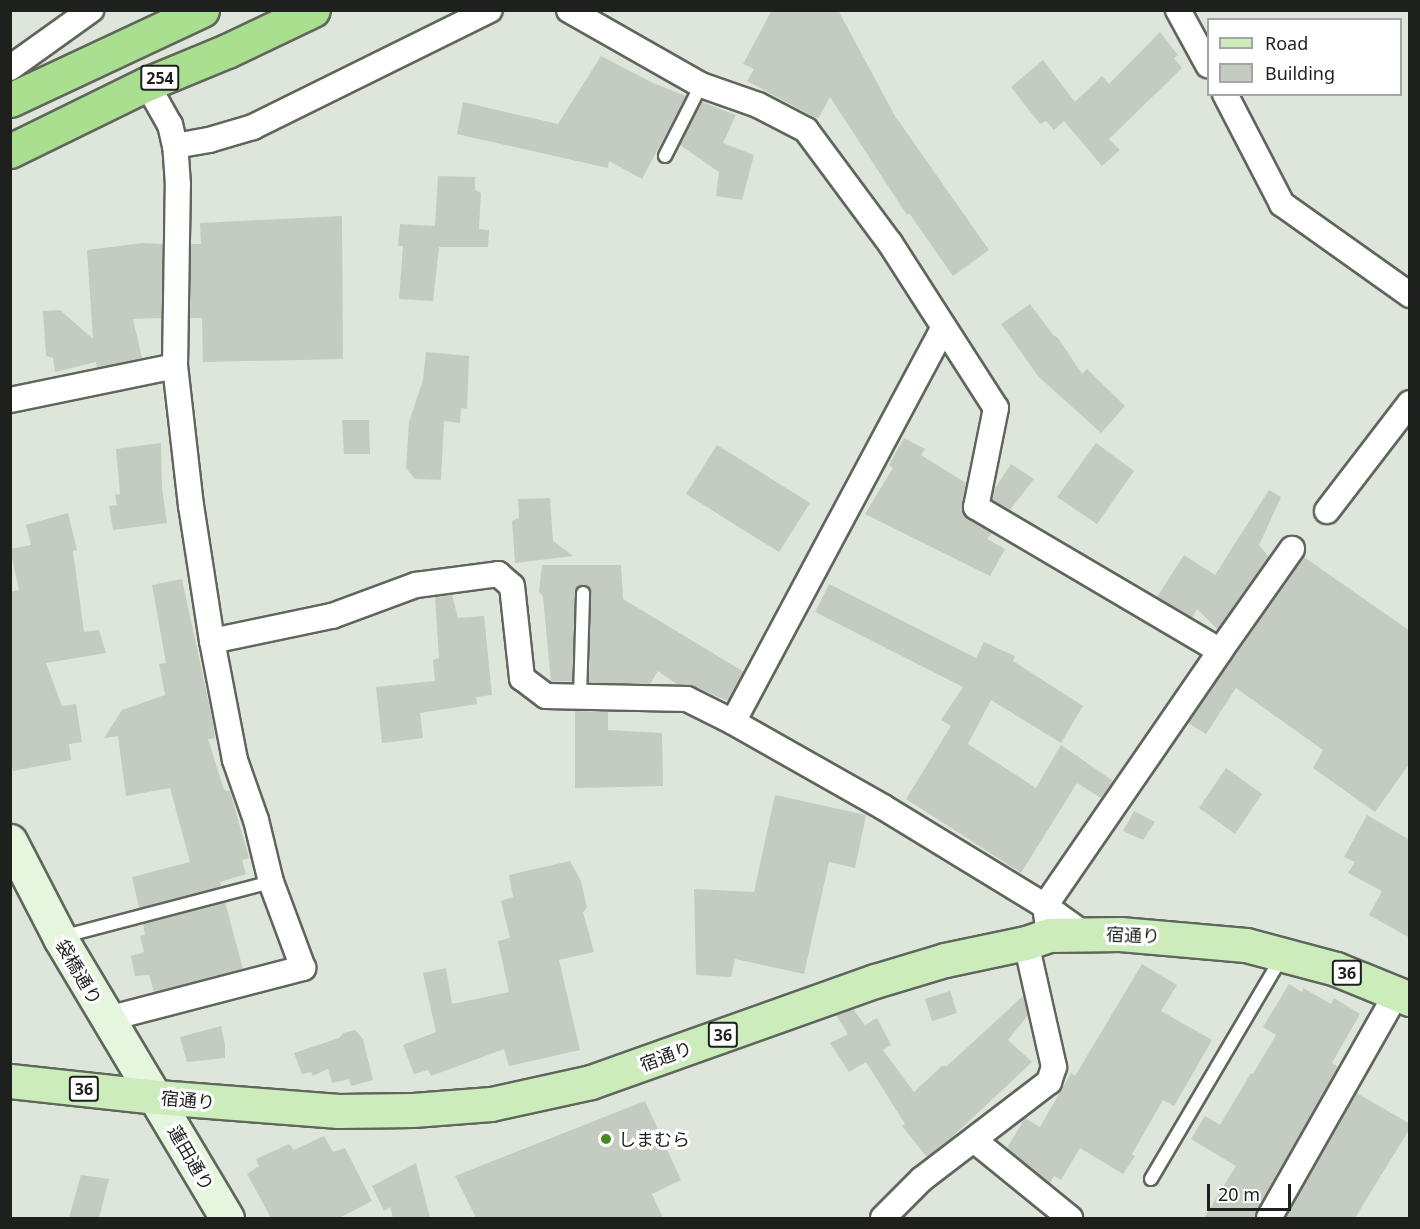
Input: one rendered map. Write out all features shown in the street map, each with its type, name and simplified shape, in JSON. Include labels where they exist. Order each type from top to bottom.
[{"type":"highway","name":"254","points":[[10,100],[202,10]]},
{"type":"highway","name":"254","points":[[10,151],[147,84],[227,51],[312,10]]},
{"type":"main road","name":"宿通り","points":[[10,1081],[157,1097],[338,1111],[413,1110],[491,1104],[591,1082],[875,981],[1040,928],[1084,934],[1186,938],[1246,945],[1336,969],[1403,996]]},
{"type":"street","points":[[10,68],[91,10]]},
{"type":"street","points":[[175,146],[209,140],[253,127],[490,10]]},
{"type":"street","points":[[569,10],[701,85],[758,105],[806,130],[890,243],[943,329],[996,408],[975,507],[1220,651]]},
{"type":"street","points":[[1178,10],[1207,61]]},
{"type":"street","points":[[106,1019],[303,968],[271,882],[255,820],[235,760],[212,641],[191,506],[175,366],[178,185],[175,146],[170,125],[147,84]]},
{"type":"street","points":[[1227,96],[1282,204],[1410,295]]},
{"type":"street","points":[[734,722],[943,329]]},
{"type":"street","points":[[10,400],[175,366]]},
{"type":"street","points":[[1327,511],[1410,404]]},
{"type":"street","points":[[883,1218],[922,1179],[1049,1082],[1054,1067],[1040,928],[1220,651],[1292,549]]},
{"type":"street","points":[[212,641],[332,616],[416,585],[498,574],[512,586],[522,678],[546,696],[687,699],[734,722],[883,807],[1040,928]]},
{"type":"street","name":"袋橋通り","points":[[10,841],[60,938],[106,1019],[157,1097]]},
{"type":"street","points":[[1269,1218],[1403,996]]},
{"type":"street","name":"蓮田通り","points":[[157,1097],[226,1218]]},
{"type":"street","points":[[974,1140],[1070,1218]]},
{"type":"lane","points":[[665,156],[701,85]]},
{"type":"lane","points":[[580,697],[583,593]]},
{"type":"lane","points":[[60,938],[271,882]]},
{"type":"lane","points":[[1151,1179],[1283,954]]},
{"type":"building","points":[[772,10],[838,10],[895,116],[989,250],[953,276],[909,213],[907,215],[830,97],[818,119],[747,81],[754,69],[743,64]]},
{"type":"building","points":[[1160,32],[1178,55],[1174,58],[1182,68],[1109,139],[1120,150],[1102,166],[1064,121],[1054,130],[1046,121],[1040,124],[1011,87],[1043,60],[1075,102],[1102,76],[1109,84]]},
{"type":"building","points":[[601,56],[653,83],[686,96],[642,179],[609,161],[608,168],[457,134],[463,102],[558,124]]},
{"type":"building","points":[[702,102],[736,115],[723,143],[754,155],[742,200],[716,196],[719,172],[680,145]]},
{"type":"building","points":[[438,176],[475,177],[475,190],[481,193],[479,229],[489,230],[488,247],[439,247],[433,301],[399,299],[403,246],[398,246],[400,224],[435,226]]},
{"type":"building","points":[[342,216],[343,359],[203,362],[202,318],[190,318],[191,244],[201,244],[200,223]]},
{"type":"building","points":[[142,243],[163,244],[162,318],[133,319],[142,358],[97,368],[96,362],[55,372],[53,358],[46,356],[43,311],[60,310],[93,339],[87,250]]},
{"type":"building","points":[[1030,304],[1053,335],[1058,338],[1082,374],[1087,369],[1125,406],[1101,433],[1038,376],[1001,324]]},
{"type":"building","points":[[426,352],[469,356],[467,409],[461,408],[460,423],[444,421],[441,480],[415,479],[406,468],[409,422],[423,380]]},
{"type":"building","points":[[342,420],[369,420],[370,454],[344,454]]},
{"type":"building","points":[[904,438],[925,449],[921,455],[966,483],[962,504],[963,513],[992,533],[987,539],[1005,549],[990,576],[865,514],[893,468],[889,465]]},
{"type":"building","points":[[161,443],[162,488],[167,523],[113,530],[109,506],[117,505],[115,495],[120,494],[116,449]]},
{"type":"building","points":[[1096,443],[1134,471],[1097,524],[1057,497]]},
{"type":"building","points":[[717,445],[810,503],[779,552],[686,494]]},
{"type":"building","points":[[1011,464],[1034,479],[1010,510],[992,500],[994,490]]},
{"type":"building","points":[[1269,490],[1281,497],[1259,545],[1269,557],[1218,630],[1197,609],[1192,618],[1157,597],[1184,555],[1215,575]]},
{"type":"building","points":[[550,498],[553,541],[573,556],[515,563],[512,521],[519,518],[518,499]]},
{"type":"building","points":[[68,513],[77,550],[73,551],[84,632],[99,630],[106,653],[46,663],[62,706],[76,704],[82,742],[69,744],[71,760],[13,771],[10,756],[10,592],[19,590],[10,549],[31,545],[26,525]]},
{"type":"building","points":[[1304,557],[1410,631],[1410,763],[1375,812],[1313,768],[1323,750],[1236,688],[1206,734],[1188,723]]},
{"type":"building","points":[[542,565],[621,565],[623,599],[744,672],[728,701],[693,686],[678,685],[658,671],[650,684],[589,683],[591,593],[584,585],[579,586],[575,593],[572,681],[551,682],[543,597],[539,592]]},
{"type":"building","points":[[182,579],[213,723],[215,738],[208,739],[224,790],[230,791],[249,858],[242,860],[246,874],[220,882],[221,887],[139,908],[132,877],[190,862],[170,788],[126,796],[118,736],[104,738],[122,710],[165,695],[159,664],[166,663],[152,585]]},
{"type":"building","points":[[829,584],[976,658],[984,642],[1015,656],[1013,661],[1083,706],[1061,743],[991,700],[968,744],[1036,788],[1061,745],[1113,781],[1101,798],[1077,783],[1021,873],[906,799],[951,726],[941,720],[963,687],[815,612]]},
{"type":"building","points":[[452,595],[458,618],[484,616],[492,695],[476,697],[477,704],[420,713],[423,738],[382,743],[376,687],[435,681],[433,660],[439,658],[435,597]]},
{"type":"building","points":[[575,711],[608,712],[608,730],[662,733],[663,786],[575,788]]},
{"type":"building","points":[[1226,768],[1262,794],[1235,834],[1199,808]]},
{"type":"building","points":[[775,795],[866,815],[855,868],[829,862],[804,974],[735,959],[731,977],[696,975],[694,889],[754,892]]},
{"type":"building","points":[[1134,811],[1155,822],[1143,840],[1123,831]]},
{"type":"building","points":[[1367,815],[1410,840],[1410,938],[1369,915],[1382,891],[1348,873],[1355,862],[1344,857]]},
{"type":"building","points":[[570,861],[581,881],[587,908],[583,912],[594,952],[559,960],[580,1050],[509,1066],[504,1049],[431,1076],[428,1070],[414,1074],[403,1045],[436,1032],[423,973],[446,968],[452,1004],[509,992],[498,941],[510,938],[501,901],[513,897],[509,875]]},
{"type":"building","points":[[225,902],[243,969],[154,992],[149,975],[135,976],[131,956],[144,952],[140,936],[145,935],[143,924]]},
{"type":"building","points":[[1142,964],[1177,985],[1161,1011],[1212,1040],[1174,1106],[1163,1100],[1132,1154],[1135,1156],[1123,1174],[1080,1148],[1061,1180],[1054,1176],[1050,1183],[1007,1148],[1025,1118],[1040,1127],[1071,1073],[1075,1076]]},
{"type":"building","points":[[1289,984],[1302,992],[1303,988],[1331,1004],[1334,998],[1360,1014],[1332,1063],[1338,1067],[1255,1218],[1204,1218],[1236,1166],[1191,1139],[1205,1116],[1220,1125],[1251,1073],[1253,1074],[1276,1035],[1263,1027]]},
{"type":"building","points":[[950,991],[957,1013],[932,1021],[925,999]]},
{"type":"building","points":[[1023,996],[1028,1015],[1008,1040],[1032,1062],[950,1139],[927,1157],[902,1126],[905,1124],[866,1062],[849,1072],[830,1043],[848,1034],[836,1015],[853,1009],[865,1025],[877,1018],[891,1045],[883,1050],[914,1092],[942,1066],[947,1066]]},
{"type":"building","points":[[221,1026],[225,1058],[187,1062],[180,1037]]},
{"type":"building","points":[[355,1030],[363,1039],[373,1080],[351,1086],[349,1079],[332,1083],[328,1069],[313,1076],[311,1072],[302,1074],[294,1053],[339,1038],[343,1033]]},
{"type":"building","points":[[1357,1093],[1410,1124],[1410,1128],[1355,1218],[1285,1218]]},
{"type":"building","name":"しまむら","points":[[645,1101],[681,1180],[652,1194],[663,1218],[476,1218],[455,1176]]},
{"type":"building","points":[[324,1136],[333,1152],[345,1148],[372,1201],[339,1218],[271,1218],[247,1174],[259,1166],[256,1159],[289,1144],[294,1150]]},
{"type":"building","points":[[416,1163],[430,1218],[393,1218],[390,1207],[384,1211],[372,1186]]},
{"type":"building","points":[[81,1175],[109,1179],[99,1218],[69,1218]]},
{"type":"place","name":"しまむら","points":[[606,1139]]}]
